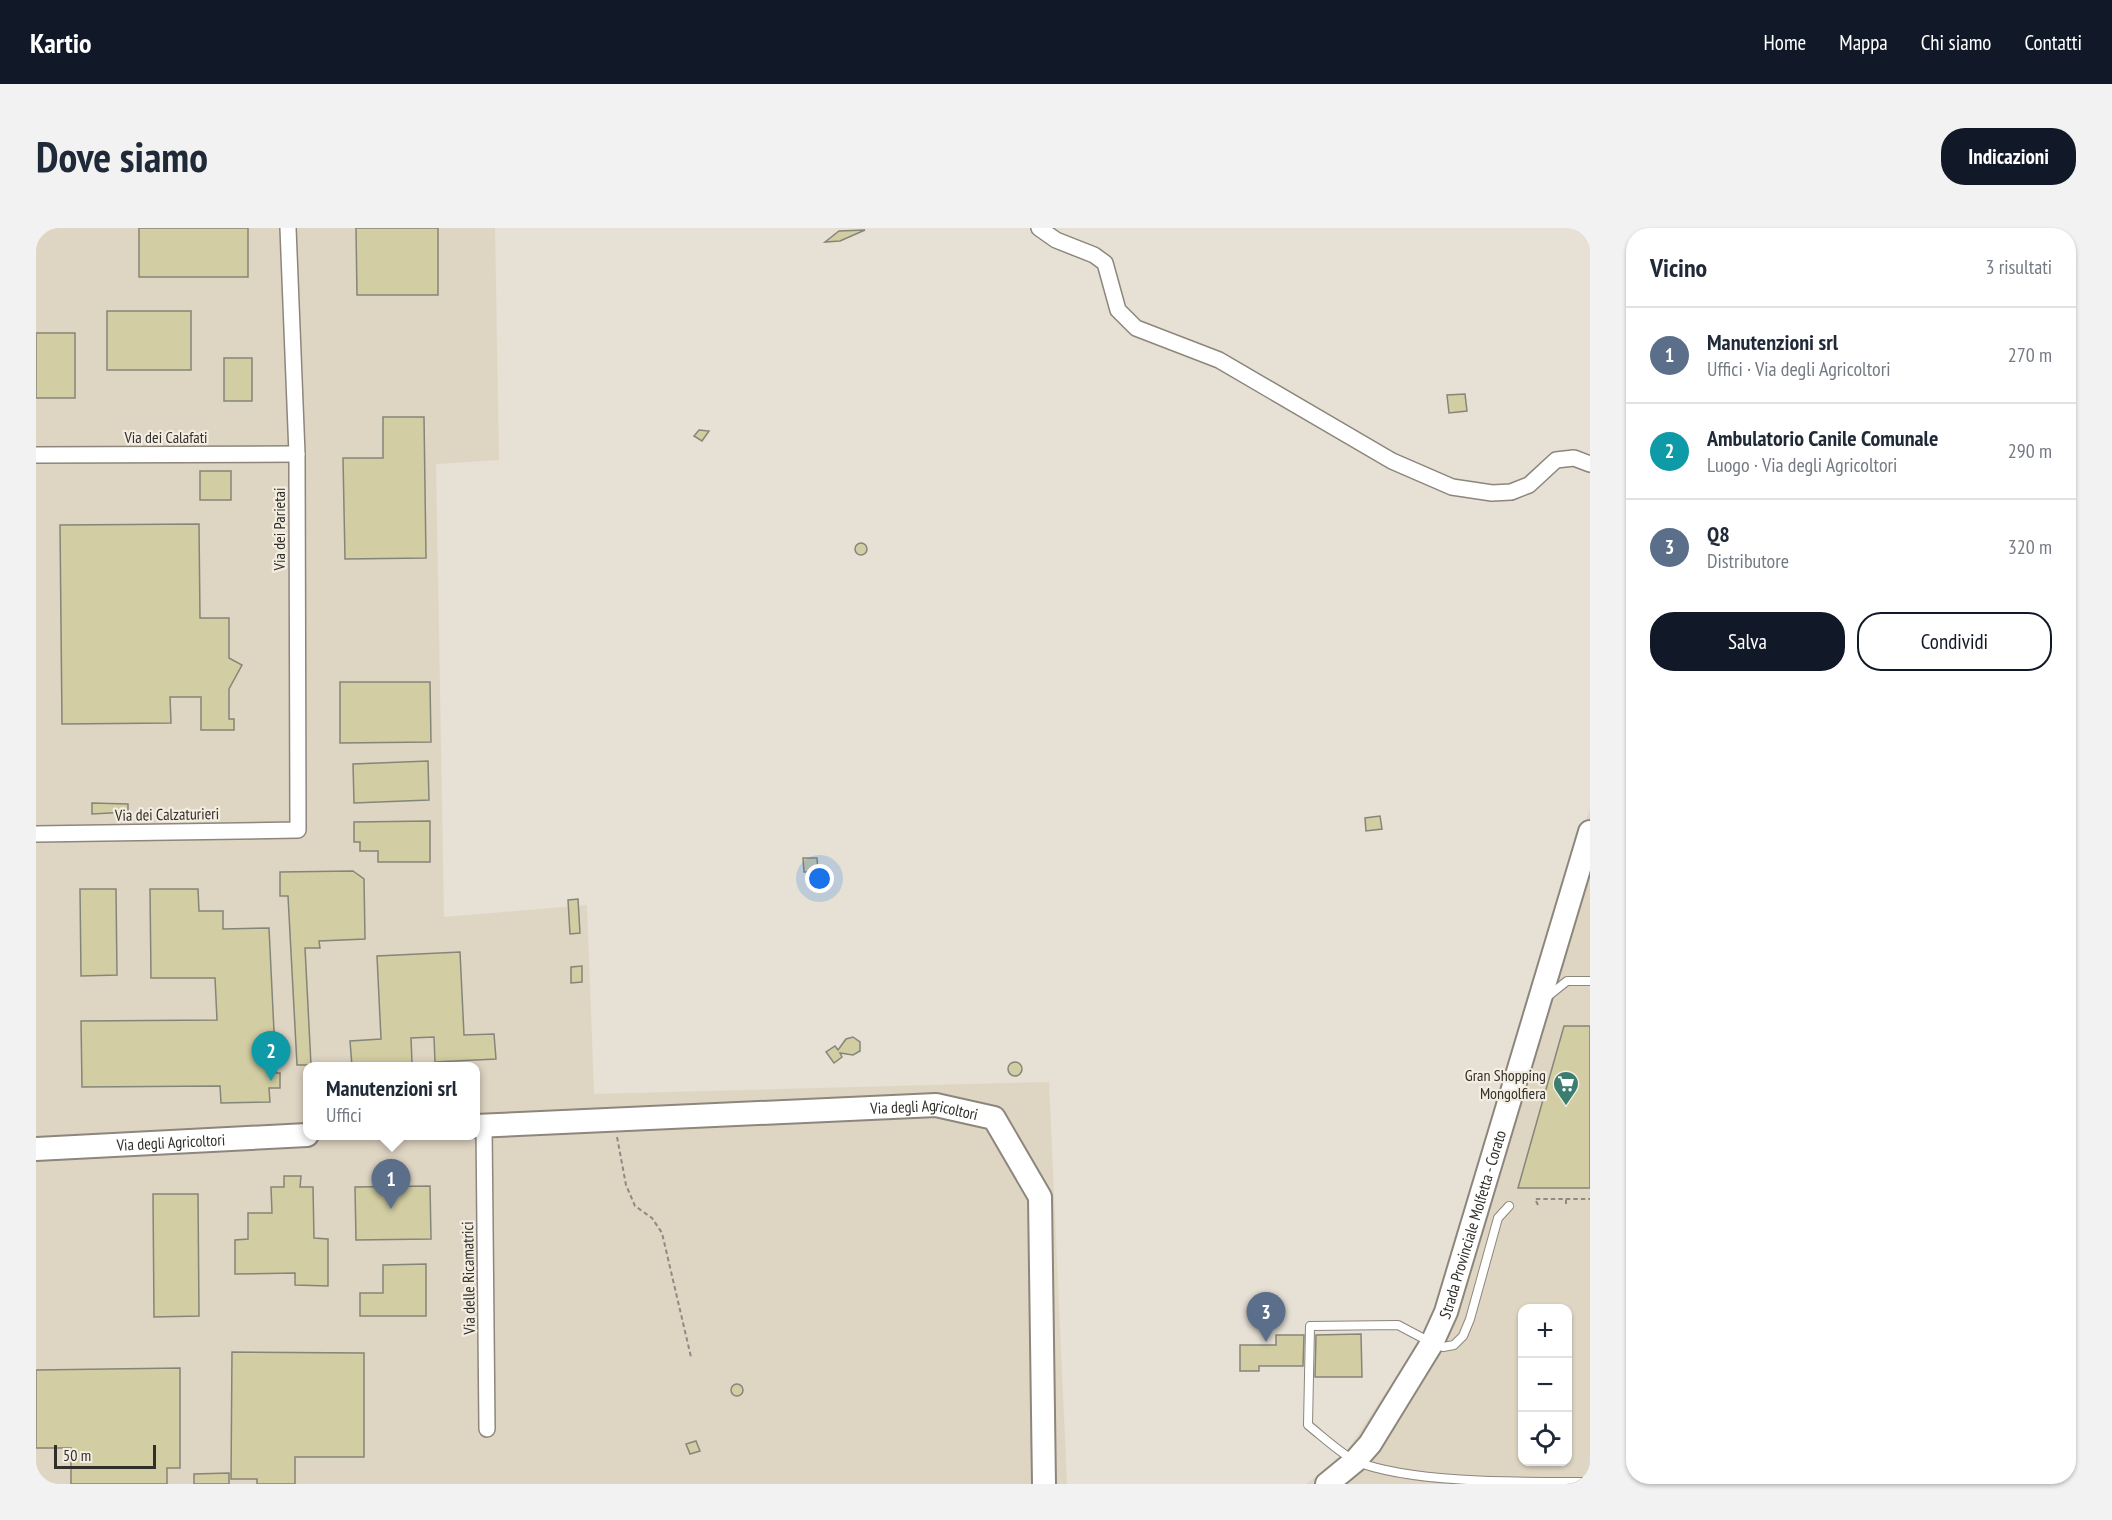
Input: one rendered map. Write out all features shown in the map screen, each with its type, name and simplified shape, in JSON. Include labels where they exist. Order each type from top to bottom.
[{"type":"street","name":"Via dei Parietai","points":[[288,228],[297,454],[298,830]]},
{"type":"street","points":[[1040,228],[1056,240],[1094,255],[1105,263],[1118,310],[1136,328],[1219,360],[1392,461],[1452,488],[1492,493],[1511,492],[1529,484],[1556,460],[1574,458],[1590,464]]},
{"type":"street","name":"Via dei Calafati","points":[[36,455],[297,454]]},
{"type":"street","name":"Via dei Calzaturieri","points":[[36,834],[298,830]]},
{"type":"street","name":"Strada Provinciale Molfetta - Corato","points":[[1327,1484],[1355,1461],[1370,1444],[1432,1344],[1454,1289],[1590,832]]},
{"type":"street","name":"Via degli Agricoltori","points":[[480,1126],[936,1105],[994,1118],[1040,1197],[1044,1484]]},
{"type":"street","name":"Via delle Ricamatrici","points":[[480,1126],[487,1430]]},
{"type":"street","name":"Via degli Agricoltori","points":[[36,1149],[303,1135]]},
{"type":"lane","points":[[1537,1005],[1567,981],[1590,981]]},
{"type":"lane","points":[[1509,1206],[1498,1218],[1463,1336],[1454,1345],[1443,1347],[1432,1344],[1398,1325],[1310,1326],[1308,1425],[1355,1461],[1387,1474],[1420,1481],[1590,1482]]},
{"type":"path","points":[[614,1120],[626,1185],[635,1206],[652,1218],[662,1233],[691,1357]]},
{"type":"path","points":[[1566,1197],[1566,1204]]},
{"type":"path","points":[[1538,1205],[1535,1198],[1590,1199]]},
{"type":"shaded area","points":[[36,228],[495,228],[499,460],[436,464],[444,917],[587,905],[594,1094],[1049,1082],[1067,1484],[36,1484]]},
{"type":"shaded area","points":[[1590,808],[1590,1484],[1306,1484],[1343,1457],[1431,1324]]},
{"type":"building","points":[[139,228],[248,228],[248,277],[139,277]]},
{"type":"building","points":[[356,228],[438,228],[438,295],[357,295]]},
{"type":"building","points":[[865,230],[840,241],[825,242],[839,231]]},
{"type":"building","points":[[107,311],[191,311],[191,370],[107,370]]},
{"type":"building","points":[[36,333],[75,333],[75,398],[36,398]]},
{"type":"building","points":[[224,358],[252,358],[252,401],[224,401]]},
{"type":"building","points":[[1465,394],[1467,411],[1449,413],[1447,395]]},
{"type":"building","points":[[383,417],[424,417],[426,558],[345,559],[343,458],[383,458]]},
{"type":"building","points":[[699,430],[709,431],[702,441],[694,436]]},
{"type":"building","points":[[200,471],[231,471],[231,500],[200,500]]},
{"type":"building","points":[[199,524],[200,618],[229,618],[229,658],[242,665],[229,689],[229,719],[234,719],[234,730],[201,730],[201,697],[170,697],[171,723],[62,724],[60,525]]},
{"type":"building","points":[[861,543],[867,549],[861,555],[855,549]]},
{"type":"building","points":[[340,682],[430,682],[431,742],[340,743]]},
{"type":"building","points":[[428,761],[429,800],[354,803],[353,764]]},
{"type":"building","points":[[92,803],[128,804],[128,812],[92,814]]},
{"type":"building","points":[[1380,816],[1382,829],[1366,831],[1365,818]]},
{"type":"building","points":[[430,821],[430,862],[378,862],[378,851],[360,851],[360,842],[354,842],[354,822]]},
{"type":"building","points":[[803,858],[817,858],[818,872],[804,872]]},
{"type":"building","points":[[353,871],[364,879],[365,939],[319,941],[320,948],[305,948],[311,1062],[303,1062],[303,1065],[297,1065],[288,896],[280,896],[280,872]]},
{"type":"building","points":[[80,889],[116,889],[117,975],[81,976]]},
{"type":"building","points":[[150,889],[198,889],[199,911],[223,911],[223,929],[269,928],[276,1073],[280,1073],[280,1088],[269,1088],[270,1102],[221,1103],[220,1086],[82,1087],[81,1021],[217,1020],[215,978],[151,978]]},
{"type":"building","points":[[578,899],[580,933],[570,934],[568,900]]},
{"type":"building","points":[[460,952],[464,1035],[494,1034],[496,1059],[435,1062],[434,1037],[411,1038],[412,1062],[352,1062],[350,1041],[381,1039],[377,956]]},
{"type":"building","points":[[582,966],[582,982],[571,983],[571,967]]},
{"type":"building","name":"Gran Shopping Mongolfiera","points":[[1564,1026],[1590,1026],[1590,1188],[1518,1188]]},
{"type":"building","points":[[853,1037],[860,1042],[860,1051],[853,1055],[840,1053],[842,1057],[834,1063],[826,1052],[835,1046],[838,1050],[846,1039]]},
{"type":"building","points":[[1012,1062],[1018,1062],[1022,1069],[1018,1076],[1012,1076],[1008,1072],[1008,1066]]},
{"type":"building","points":[[284,1176],[301,1176],[300,1187],[313,1187],[314,1238],[328,1239],[328,1286],[295,1285],[295,1273],[235,1274],[235,1240],[248,1239],[248,1213],[272,1213],[271,1187],[284,1187]]},
{"type":"building","points":[[430,1186],[431,1239],[356,1240],[355,1187]]},
{"type":"building","points":[[153,1194],[198,1194],[199,1316],[154,1317]]},
{"type":"building","points":[[426,1264],[426,1316],[360,1316],[360,1293],[383,1293],[383,1265]]},
{"type":"building","points":[[1361,1334],[1362,1377],[1315,1377],[1316,1335]]},
{"type":"building","points":[[1276,1335],[1304,1335],[1303,1366],[1259,1366],[1259,1371],[1240,1371],[1240,1345],[1276,1345]]},
{"type":"building","points":[[232,1352],[364,1353],[364,1457],[295,1457],[295,1484],[257,1484],[257,1479],[231,1479]]},
{"type":"building","points":[[180,1368],[180,1468],[167,1468],[167,1484],[71,1484],[71,1448],[36,1448],[36,1370]]},
{"type":"building","points":[[739,1384],[742,1385],[742,1395],[735,1396],[732,1395],[731,1388],[732,1385]]},
{"type":"building","points":[[696,1441],[700,1451],[690,1454],[686,1444]]},
{"type":"building","points":[[229,1473],[229,1484],[194,1484],[194,1474]]},
{"type":"place","name":"Ambulatorio Canile Comunale","points":[[271,1081]]},
{"type":"place","name":"Gran Shopping Mongolfiera","points":[[1566,1107]]},
{"type":"place","name":"Manutenzioni srl","points":[[391,1209]]},
{"type":"place","name":"Q8","points":[[1266,1342]]}]
